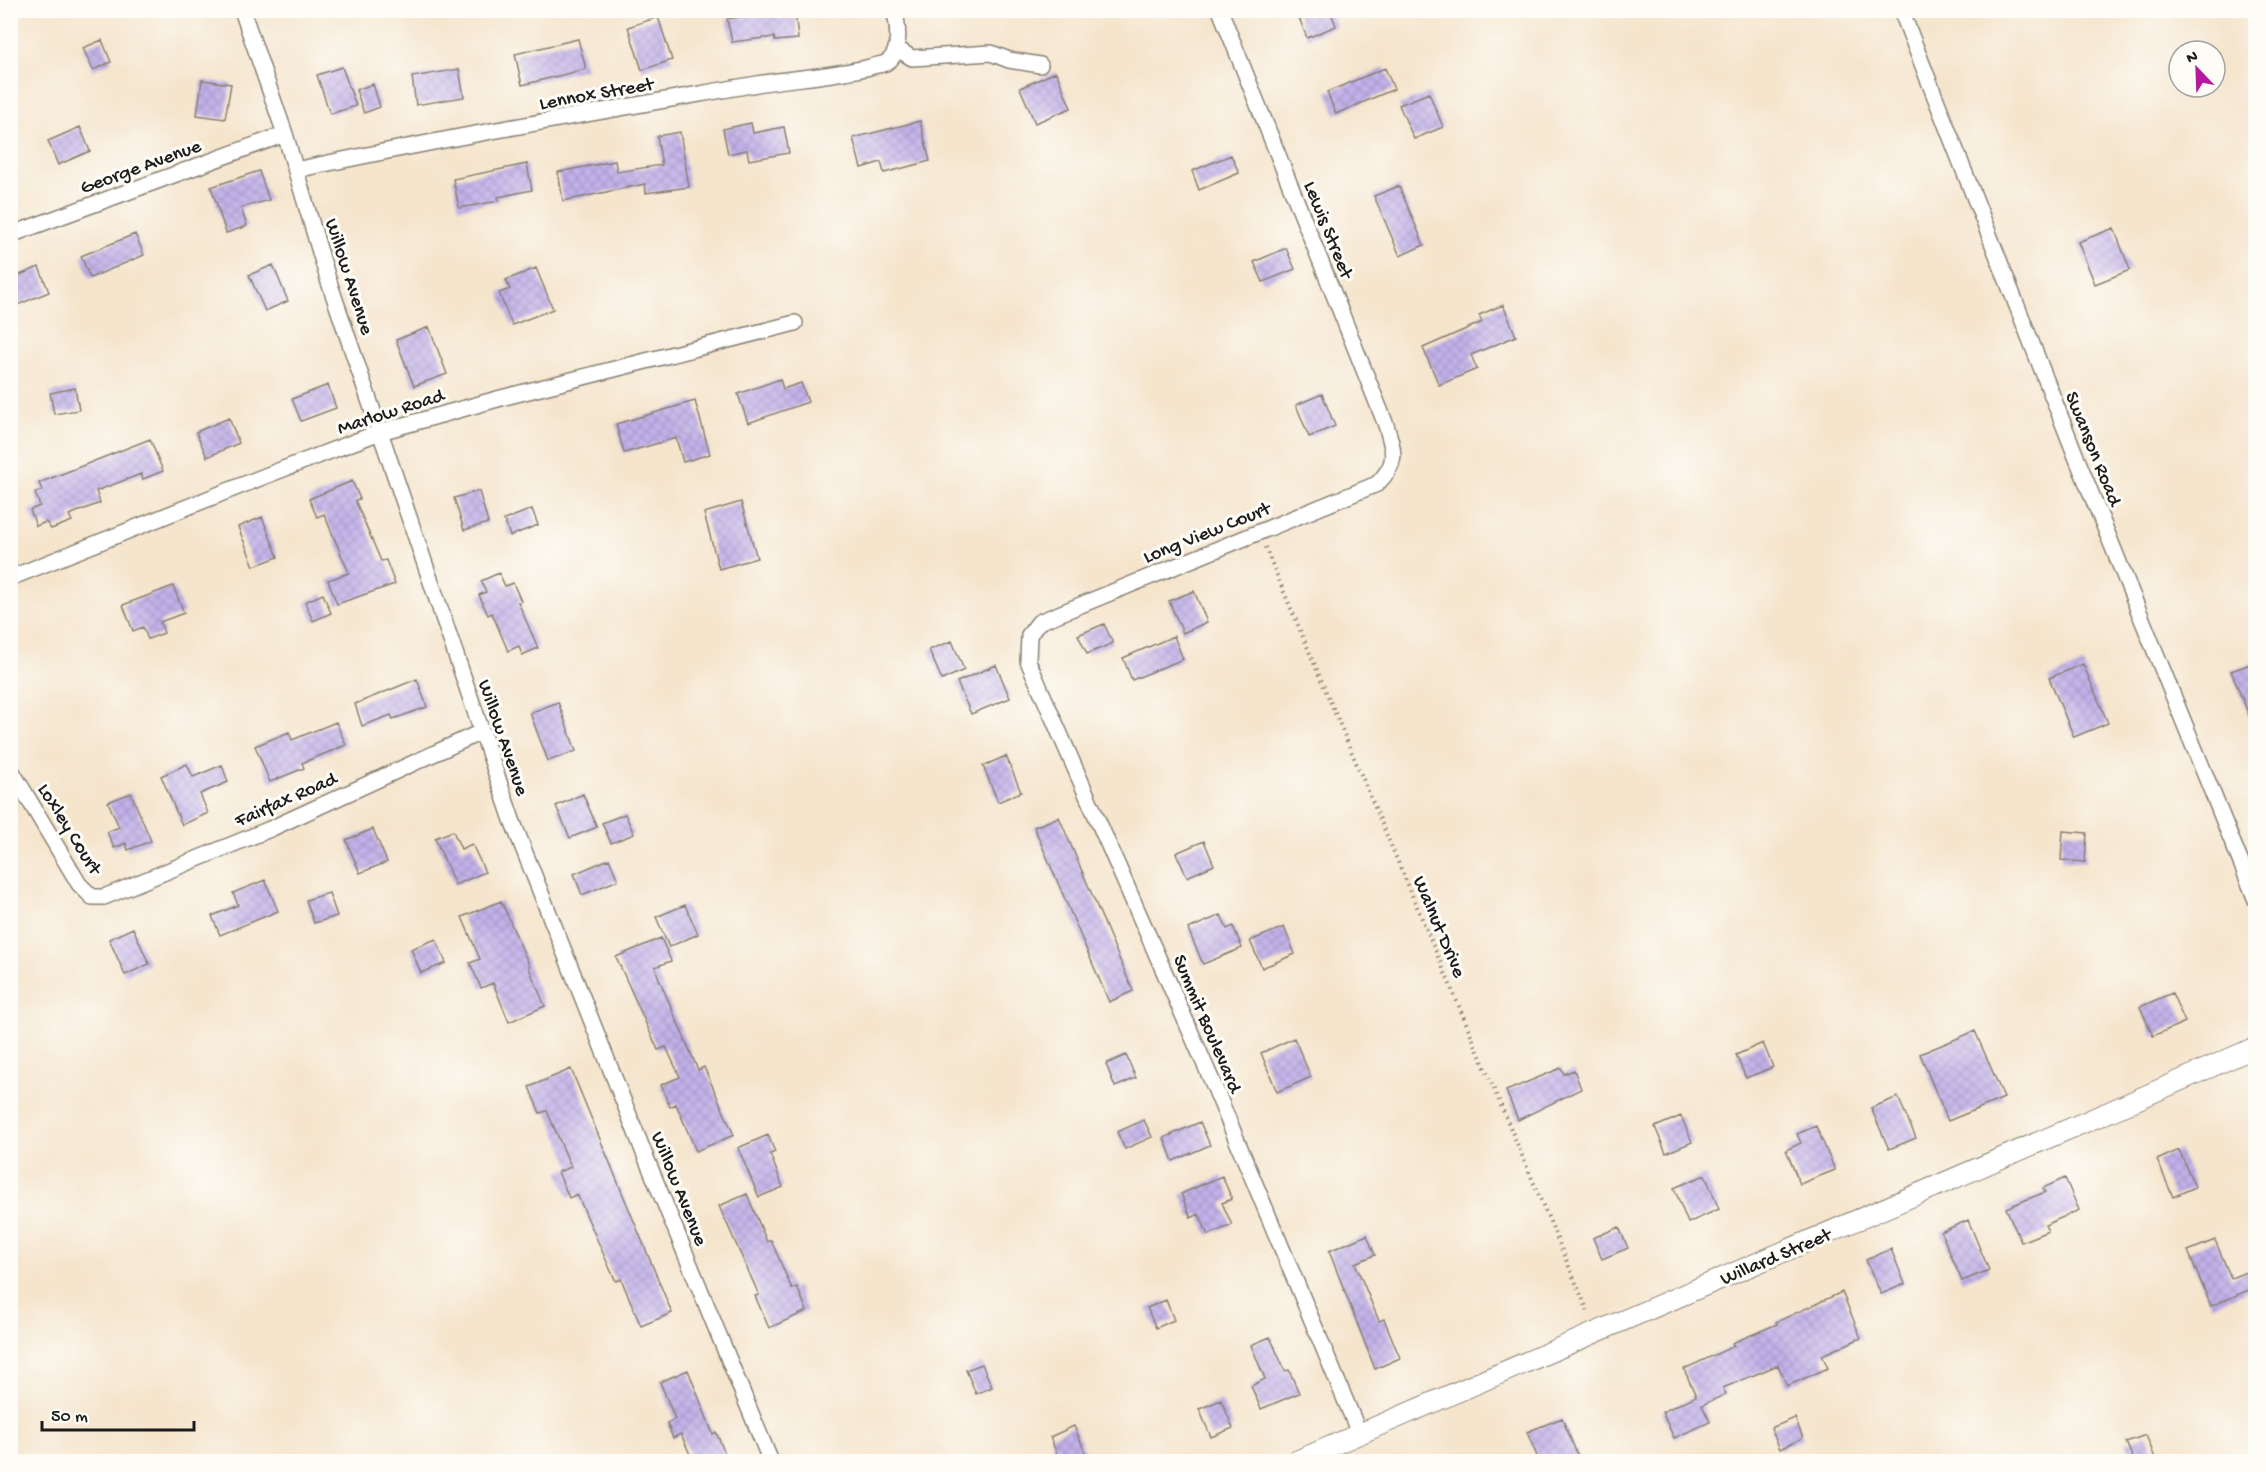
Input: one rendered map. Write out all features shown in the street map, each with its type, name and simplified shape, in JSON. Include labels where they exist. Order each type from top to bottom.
[{"type":"street","name":"Willow Avenue","points":[[242,10],[285,134],[328,279],[512,820],[635,1132],[771,1461]]},
{"type":"street","points":[[894,10],[897,22],[896,48],[912,58],[991,53],[1009,60],[1040,65]]},
{"type":"street","name":"Lewis Street","points":[[1221,10],[1386,425],[1393,451],[1392,464]]},
{"type":"street","name":"Swanson Road","points":[[1901,10],[2077,459],[2256,900]]},
{"type":"street","name":"Lennox Street","points":[[296,170],[413,145],[761,84],[859,70],[886,63],[896,48]]},
{"type":"street","name":"George Avenue","points":[[10,235],[285,134]]},
{"type":"street","name":"Marlow Road","points":[[10,578],[380,432],[508,396],[795,323]]},
{"type":"street","name":"Long View Court","points":[[1031,631],[1039,622],[1377,484],[1389,472],[1392,464]]},
{"type":"street","name":"Summit Boulevard","points":[[1031,631],[1028,662],[1212,1081],[1359,1433]]},
{"type":"street","name":"Fairfax Road","points":[[104,897],[270,829],[481,732]]},
{"type":"street","name":"Loxley Court","points":[[10,768],[79,884],[92,897],[104,897]]},
{"type":"street","name":"Willard Street","points":[[1294,1461],[2256,1047]]},
{"type":"path","name":"Walnut Drive","points":[[1258,532],[1596,1332]]},
{"type":"building","points":[[781,10],[795,10],[798,39],[775,41],[774,37],[732,42],[727,19]]},
{"type":"building","points":[[1296,10],[1330,10],[1336,26],[1307,38]]},
{"type":"building","points":[[658,17],[672,60],[642,70],[628,27]]},
{"type":"building","points":[[578,39],[586,69],[522,85],[515,54]]},
{"type":"building","points":[[102,40],[111,62],[93,70],[83,48]]},
{"type":"building","points":[[342,67],[356,106],[330,114],[317,75]]},
{"type":"building","points":[[1385,68],[1394,89],[1336,114],[1327,92]]},
{"type":"building","points":[[459,69],[464,97],[416,105],[412,77]]},
{"type":"building","points":[[1056,72],[1071,108],[1035,123],[1020,88]]},
{"type":"building","points":[[202,80],[231,84],[225,119],[197,115]]},
{"type":"building","points":[[373,84],[380,107],[364,113],[356,90]]},
{"type":"building","points":[[1429,93],[1443,127],[1414,139],[1399,105]]},
{"type":"building","points":[[920,121],[930,161],[884,173],[881,162],[861,168],[853,138]]},
{"type":"building","points":[[751,123],[753,133],[784,127],[789,153],[749,160],[747,150],[728,154],[723,129]]},
{"type":"building","points":[[80,127],[90,151],[58,165],[48,141]]},
{"type":"building","points":[[680,132],[689,187],[646,193],[645,184],[563,201],[558,172],[615,161],[617,172],[662,165],[657,136]]},
{"type":"building","points":[[1231,155],[1239,173],[1199,190],[1192,171]]},
{"type":"building","points":[[527,164],[532,190],[498,197],[499,201],[459,208],[453,179]]},
{"type":"building","points":[[259,171],[269,200],[241,208],[247,226],[226,233],[211,187]]},
{"type":"building","points":[[1399,186],[1424,245],[1400,256],[1374,196]]},
{"type":"building","points":[[2114,228],[2130,270],[2095,284],[2078,242]]},
{"type":"building","points":[[135,234],[144,255],[90,278],[81,256]]},
{"type":"building","points":[[1286,248],[1295,269],[1263,282],[1254,262]]},
{"type":"building","points":[[273,265],[288,301],[265,311],[249,275]]},
{"type":"building","points":[[39,267],[49,292],[10,308],[10,279]]},
{"type":"building","points":[[536,268],[553,309],[512,325],[499,293],[510,289],[506,280]]},
{"type":"building","points":[[1503,305],[1516,336],[1471,355],[1477,369],[1439,385],[1423,348],[1482,322],[1479,315]]},
{"type":"building","points":[[429,327],[447,374],[414,386],[396,340]]},
{"type":"building","points":[[780,379],[783,389],[801,383],[808,402],[748,423],[738,394]]},
{"type":"building","points":[[328,385],[336,408],[301,421],[292,399]]},
{"type":"building","points":[[75,388],[79,410],[54,414],[50,393]]},
{"type":"building","points":[[1322,394],[1335,426],[1309,437],[1296,405]]},
{"type":"building","points":[[695,401],[710,454],[683,462],[676,438],[624,453],[616,424]]},
{"type":"building","points":[[229,418],[239,443],[207,457],[196,432]]},
{"type":"building","points":[[150,439],[163,471],[143,479],[141,474],[96,491],[100,503],[69,515],[72,521],[51,529],[46,522],[36,526],[30,510],[40,506],[35,493],[42,490],[39,483]]},
{"type":"building","points":[[352,481],[360,499],[355,500],[381,561],[386,560],[395,584],[337,604],[328,580],[349,573],[324,514],[317,517],[309,499]]},
{"type":"building","points":[[479,491],[488,523],[464,530],[454,498]]},
{"type":"building","points":[[741,502],[757,558],[719,569],[704,513]]},
{"type":"building","points":[[532,509],[538,525],[510,536],[504,520]]},
{"type":"building","points":[[262,517],[278,557],[254,566],[238,527]]},
{"type":"building","points":[[499,573],[505,586],[513,583],[521,601],[518,602],[538,648],[522,655],[519,646],[508,651],[492,613],[488,615],[479,595],[486,592],[481,581]]},
{"type":"building","points":[[173,586],[184,613],[160,622],[164,633],[148,639],[143,627],[133,631],[123,605]]},
{"type":"building","points":[[1194,591],[1207,622],[1183,633],[1169,601]]},
{"type":"building","points":[[323,594],[331,613],[313,621],[305,602]]},
{"type":"building","points":[[1104,624],[1113,643],[1087,654],[1078,635]]},
{"type":"building","points":[[1174,636],[1183,659],[1132,680],[1123,658]]},
{"type":"building","points":[[952,641],[964,670],[942,680],[929,650]]},
{"type":"building","points":[[2256,662],[2256,730],[2255,730],[2231,671]]},
{"type":"building","points":[[2083,664],[2108,723],[2074,737],[2049,678]]},
{"type":"building","points":[[996,665],[1010,698],[971,714],[957,682]]},
{"type":"building","points":[[417,679],[427,707],[393,719],[391,715],[362,726],[355,704]]},
{"type":"building","points":[[558,702],[576,751],[548,761],[530,713]]},
{"type":"building","points":[[336,722],[346,745],[302,763],[304,768],[270,782],[255,746],[289,732],[292,740]]},
{"type":"building","points":[[1006,756],[1021,792],[998,802],[983,766]]},
{"type":"building","points":[[187,764],[193,777],[222,765],[228,782],[200,794],[208,813],[182,825],[161,776]]},
{"type":"building","points":[[131,793],[151,841],[128,850],[126,843],[114,848],[107,832],[119,827],[108,802]]},
{"type":"building","points":[[583,794],[597,827],[570,838],[556,806]]},
{"type":"building","points":[[625,814],[634,834],[611,843],[602,823]]},
{"type":"building","points":[[1059,817],[1133,991],[1109,1002],[1034,827]]},
{"type":"building","points":[[373,829],[387,862],[360,873],[346,840]]},
{"type":"building","points":[[453,831],[461,849],[472,844],[485,872],[455,885],[435,838]]},
{"type":"building","points":[[2063,831],[2087,833],[2085,862],[2061,860]]},
{"type":"building","points":[[1204,841],[1214,865],[1187,877],[1176,853]]},
{"type":"building","points":[[609,859],[618,880],[582,895],[574,874]]},
{"type":"building","points":[[265,880],[278,911],[220,935],[212,916],[238,905],[233,893]]},
{"type":"building","points":[[329,893],[337,916],[314,923],[306,900]]},
{"type":"building","points":[[501,901],[545,1006],[509,1022],[493,983],[481,988],[470,963],[480,959],[462,917]]},
{"type":"building","points":[[685,905],[698,934],[669,947],[656,917]]},
{"type":"building","points":[[1221,915],[1227,929],[1233,926],[1242,948],[1203,964],[1188,929]]},
{"type":"building","points":[[1284,927],[1295,954],[1262,968],[1250,941]]},
{"type":"building","points":[[133,928],[149,964],[125,975],[109,939]]},
{"type":"building","points":[[661,938],[671,961],[655,967],[659,979],[698,1070],[704,1067],[734,1135],[696,1151],[676,1104],[670,1107],[661,1085],[680,1077],[666,1047],[658,1050],[616,957]]},
{"type":"building","points":[[436,939],[446,963],[421,973],[411,949]]},
{"type":"building","points":[[2172,993],[2185,1022],[2153,1036],[2140,1007]]},
{"type":"building","points":[[1975,1031],[2004,1098],[1948,1121],[1920,1054]]},
{"type":"building","points":[[1294,1038],[1311,1077],[1277,1092],[1261,1053]]},
{"type":"building","points":[[1763,1043],[1773,1067],[1746,1078],[1736,1055]]},
{"type":"building","points":[[1126,1055],[1136,1078],[1115,1087],[1106,1064]]},
{"type":"building","points":[[1561,1068],[1564,1074],[1574,1070],[1581,1089],[1518,1120],[1506,1091]]},
{"type":"building","points":[[571,1069],[672,1313],[641,1326],[621,1279],[616,1281],[610,1269],[577,1194],[569,1198],[558,1172],[571,1167],[547,1111],[540,1113],[529,1087]]},
{"type":"building","points":[[1898,1097],[1916,1138],[1889,1149],[1871,1108]]},
{"type":"building","points":[[1681,1116],[1692,1142],[1666,1153],[1655,1127]]},
{"type":"building","points":[[1144,1120],[1152,1137],[1125,1149],[1117,1132]]},
{"type":"building","points":[[1200,1122],[1210,1145],[1173,1161],[1164,1138]]},
{"type":"building","points":[[1816,1126],[1835,1170],[1800,1184],[1786,1150],[1801,1143],[1797,1134]]},
{"type":"building","points":[[768,1135],[775,1152],[770,1154],[783,1187],[759,1197],[738,1148]]},
{"type":"building","points":[[2179,1150],[2195,1187],[2173,1197],[2157,1160]]},
{"type":"building","points":[[1705,1175],[1719,1209],[1688,1223],[1674,1188]]},
{"type":"building","points":[[1222,1176],[1232,1199],[1222,1203],[1232,1225],[1208,1235],[1199,1214],[1191,1218],[1181,1194]]},
{"type":"building","points":[[2065,1178],[2079,1210],[2045,1225],[2048,1231],[2021,1242],[2006,1208],[2045,1192],[2043,1188]]},
{"type":"building","points":[[747,1194],[767,1242],[771,1240],[792,1289],[797,1287],[807,1311],[769,1328],[755,1296],[759,1295],[719,1206]]},
{"type":"building","points":[[1968,1220],[1989,1270],[1962,1281],[1941,1232]]},
{"type":"building","points":[[1619,1227],[1628,1248],[1602,1259],[1593,1238]]},
{"type":"building","points":[[1367,1235],[1375,1255],[1355,1263],[1379,1321],[1384,1319],[1400,1358],[1375,1369],[1329,1251]]},
{"type":"building","points":[[2215,1240],[2231,1278],[2256,1268],[2256,1287],[2211,1306],[2188,1251]]},
{"type":"building","points":[[1891,1249],[1905,1284],[1881,1294],[1866,1260]]},
{"type":"building","points":[[1842,1292],[1861,1338],[1822,1355],[1828,1368],[1787,1386],[1778,1365],[1723,1388],[1726,1394],[1702,1405],[1710,1422],[1674,1438],[1662,1412],[1696,1396],[1684,1369],[1734,1346],[1732,1343]]},
{"type":"building","points":[[1166,1300],[1174,1320],[1156,1328],[1147,1308]]},
{"type":"building","points":[[1270,1337],[1285,1371],[1289,1370],[1299,1393],[1261,1409],[1251,1386],[1265,1379],[1251,1345]]},
{"type":"building","points":[[982,1364],[992,1387],[976,1394],[966,1370]]},
{"type":"building","points":[[688,1370],[713,1434],[716,1432],[728,1461],[693,1461],[681,1434],[673,1438],[667,1423],[675,1419],[660,1382]]},
{"type":"building","points":[[1221,1400],[1233,1428],[1211,1437],[1199,1409]]},
{"type":"building","points":[[1562,1418],[1580,1461],[1539,1461],[1527,1432]]},
{"type":"building","points":[[1795,1418],[1803,1438],[1780,1449],[1771,1428]]},
{"type":"building","points":[[1074,1426],[1089,1461],[1060,1461],[1050,1437]]},
{"type":"building","points":[[2146,1435],[2155,1458],[2147,1461],[2134,1461],[2126,1442]]}]
